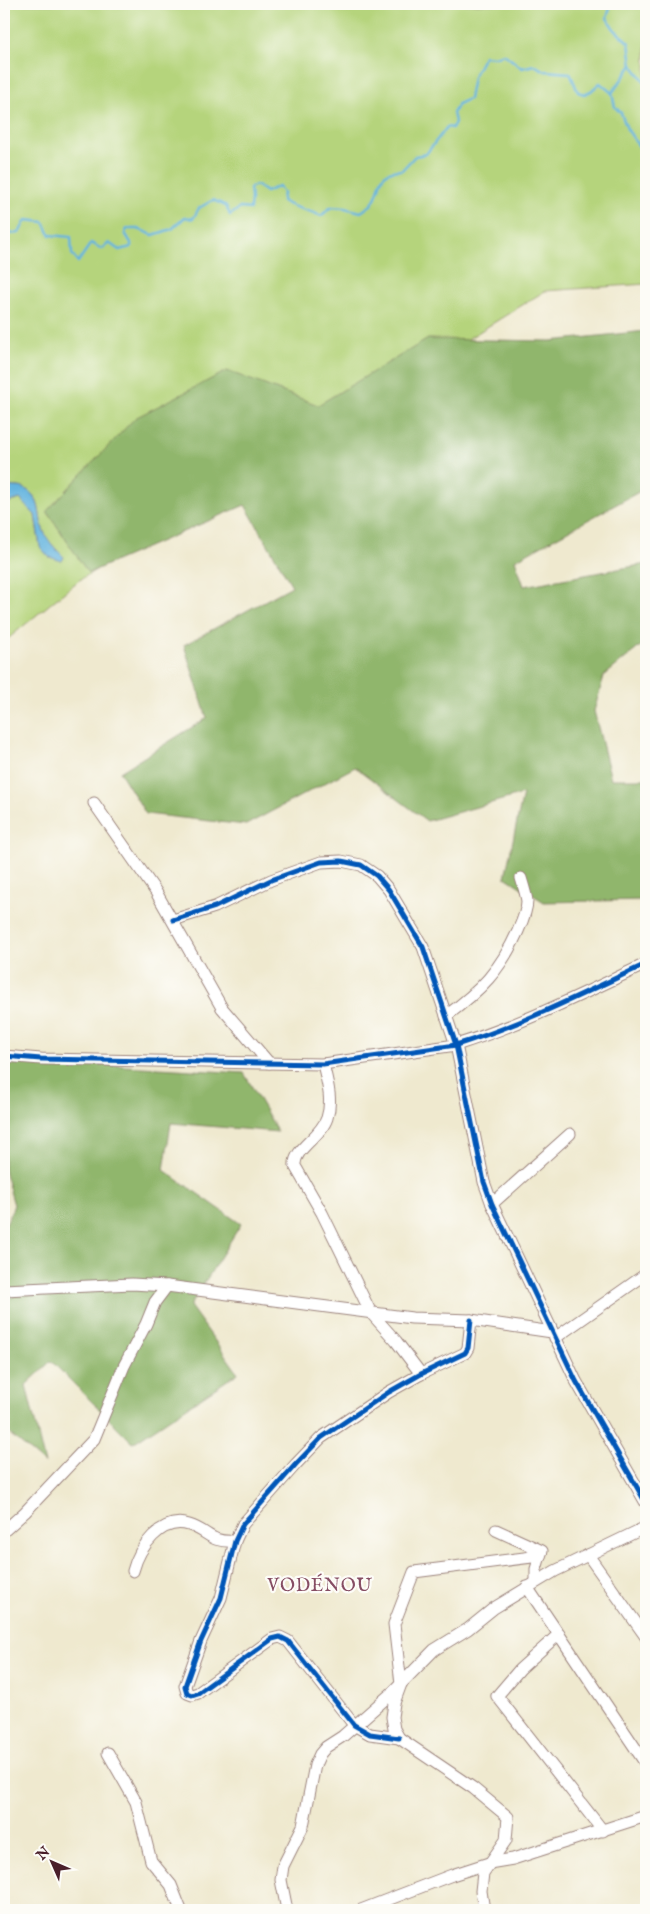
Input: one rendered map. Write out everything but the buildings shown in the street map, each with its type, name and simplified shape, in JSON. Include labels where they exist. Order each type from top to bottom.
[{"type":"street","points":[[94,803],[156,892],[222,1008],[269,1062]]},
{"type":"street","points":[[173,920],[214,907],[271,880],[321,862],[342,861],[361,864],[377,876],[389,890],[423,948],[456,1045],[484,1182],[492,1204],[576,1381],[646,1503]]},
{"type":"street","points":[[446,1016],[473,996],[505,956],[523,920],[527,901],[521,878]]},
{"type":"street","points":[[4,1056],[41,1059],[323,1064],[456,1045],[475,1039],[575,997],[646,964]]},
{"type":"street","points":[[323,1064],[330,1104],[327,1120],[316,1137],[298,1153],[295,1159],[296,1166],[322,1213],[371,1313],[396,1341],[421,1374]]},
{"type":"street","points":[[492,1204],[570,1134]]},
{"type":"street","points":[[4,1290],[132,1284],[167,1286],[412,1318],[470,1320],[553,1335],[646,1274]]},
{"type":"street","points":[[4,1531],[25,1512],[94,1439],[124,1366],[155,1302],[167,1286]]},
{"type":"street","points":[[470,1320],[468,1348],[465,1353],[421,1374],[321,1438],[243,1524],[234,1541],[221,1598],[201,1641],[185,1686],[187,1693],[192,1695],[198,1693],[272,1639],[280,1637],[288,1641],[354,1725],[370,1734],[399,1738],[473,1788],[508,1817],[506,1840],[483,1873],[481,1882],[484,1910]]},
{"type":"street","points":[[133,1571],[140,1550],[160,1530],[170,1524],[188,1524],[214,1540],[234,1541]]},
{"type":"street","points":[[287,1910],[281,1880],[283,1866],[303,1826],[315,1765],[326,1747],[343,1736],[401,1684],[434,1650],[532,1584],[646,1527]]},
{"type":"street","points":[[496,1530],[542,1551],[532,1584],[559,1634],[646,1764]]},
{"type":"street","points":[[588,1555],[646,1638]]},
{"type":"street","points":[[399,1738],[394,1729],[392,1717],[394,1703],[401,1684],[394,1624],[414,1572],[540,1556]]},
{"type":"street","points":[[559,1634],[520,1669],[497,1696],[603,1831]]},
{"type":"street","points":[[108,1752],[136,1802],[151,1861],[171,1885],[181,1910]]},
{"type":"street","points":[[361,1910],[489,1862],[514,1859],[646,1816]]},
{"type":"green space","points":[[4,4],[646,4],[646,284],[545,291],[78,581],[4,642],[4,504],[20,499],[35,515],[40,547],[64,558],[52,545],[45,533],[41,524],[39,508],[32,494],[21,488],[4,486]]},
{"type":"green space","points":[[646,331],[646,488],[515,560],[524,586],[646,564],[646,645],[643,644],[604,676],[594,711],[611,779],[646,779],[646,900],[544,902],[505,877],[523,794],[427,821],[355,767],[246,825],[146,814],[120,772],[207,718],[184,645],[292,586],[245,505],[88,573],[47,511],[135,418],[227,371],[318,405],[428,339],[551,341]]},
{"type":"green space","points":[[4,1059],[244,1073],[278,1132],[171,1123],[164,1170],[241,1224],[190,1306],[238,1373],[133,1443],[51,1361],[26,1385],[45,1464],[4,1429],[4,1299],[13,1297],[4,1280],[4,1228],[14,1205],[4,1170],[4,1109],[8,1106],[4,1099]]},
{"type":"water","points":[[4,486],[22,488],[32,494],[39,508],[41,524],[45,533],[64,557],[62,561],[49,557],[40,547],[35,515],[20,499],[4,504]]},
{"type":"waterway","points":[[611,4],[607,18],[614,29],[629,43],[632,65],[612,93]]},
{"type":"waterway","points":[[4,237],[7,234],[19,233],[26,220],[44,222],[50,235],[71,237],[72,254],[78,262],[91,243],[102,249],[109,243],[119,250],[131,247],[131,243],[125,233],[127,229],[138,229],[153,235],[172,229],[185,217],[193,219],[199,208],[213,200],[226,206],[230,215],[240,208],[250,209],[250,188],[256,185],[266,192],[279,186],[283,193],[282,201],[321,216],[331,207],[361,212],[371,205],[381,181],[387,173],[402,170],[415,156],[426,154],[447,127],[452,128],[455,122],[453,113],[458,104],[469,99],[473,77],[484,56],[495,57],[504,54],[522,68],[534,65],[545,71],[570,73],[578,92],[584,94],[600,83],[612,93],[615,107],[621,113],[627,129],[640,148],[642,177],[646,193]]},
{"type":"waterway","points":[[632,65],[646,83]]},
{"type":"cycle path","points":[[173,920],[215,907],[271,880],[321,862],[341,861],[361,865],[377,876],[389,890],[423,947],[456,1045],[484,1182],[492,1204],[576,1381],[646,1503]]},
{"type":"cycle path","points":[[4,1056],[41,1059],[323,1064],[456,1045],[528,1018],[646,964]]},
{"type":"cycle path","points":[[399,1738],[370,1734],[354,1725],[288,1641],[280,1637],[272,1639],[198,1693],[192,1695],[187,1693],[185,1686],[201,1641],[221,1598],[235,1541],[243,1524],[321,1438],[389,1392],[465,1353],[468,1348],[471,1320]]},
{"type":"district","name":"VODÉNOU","points":[[320,1585]]}]
